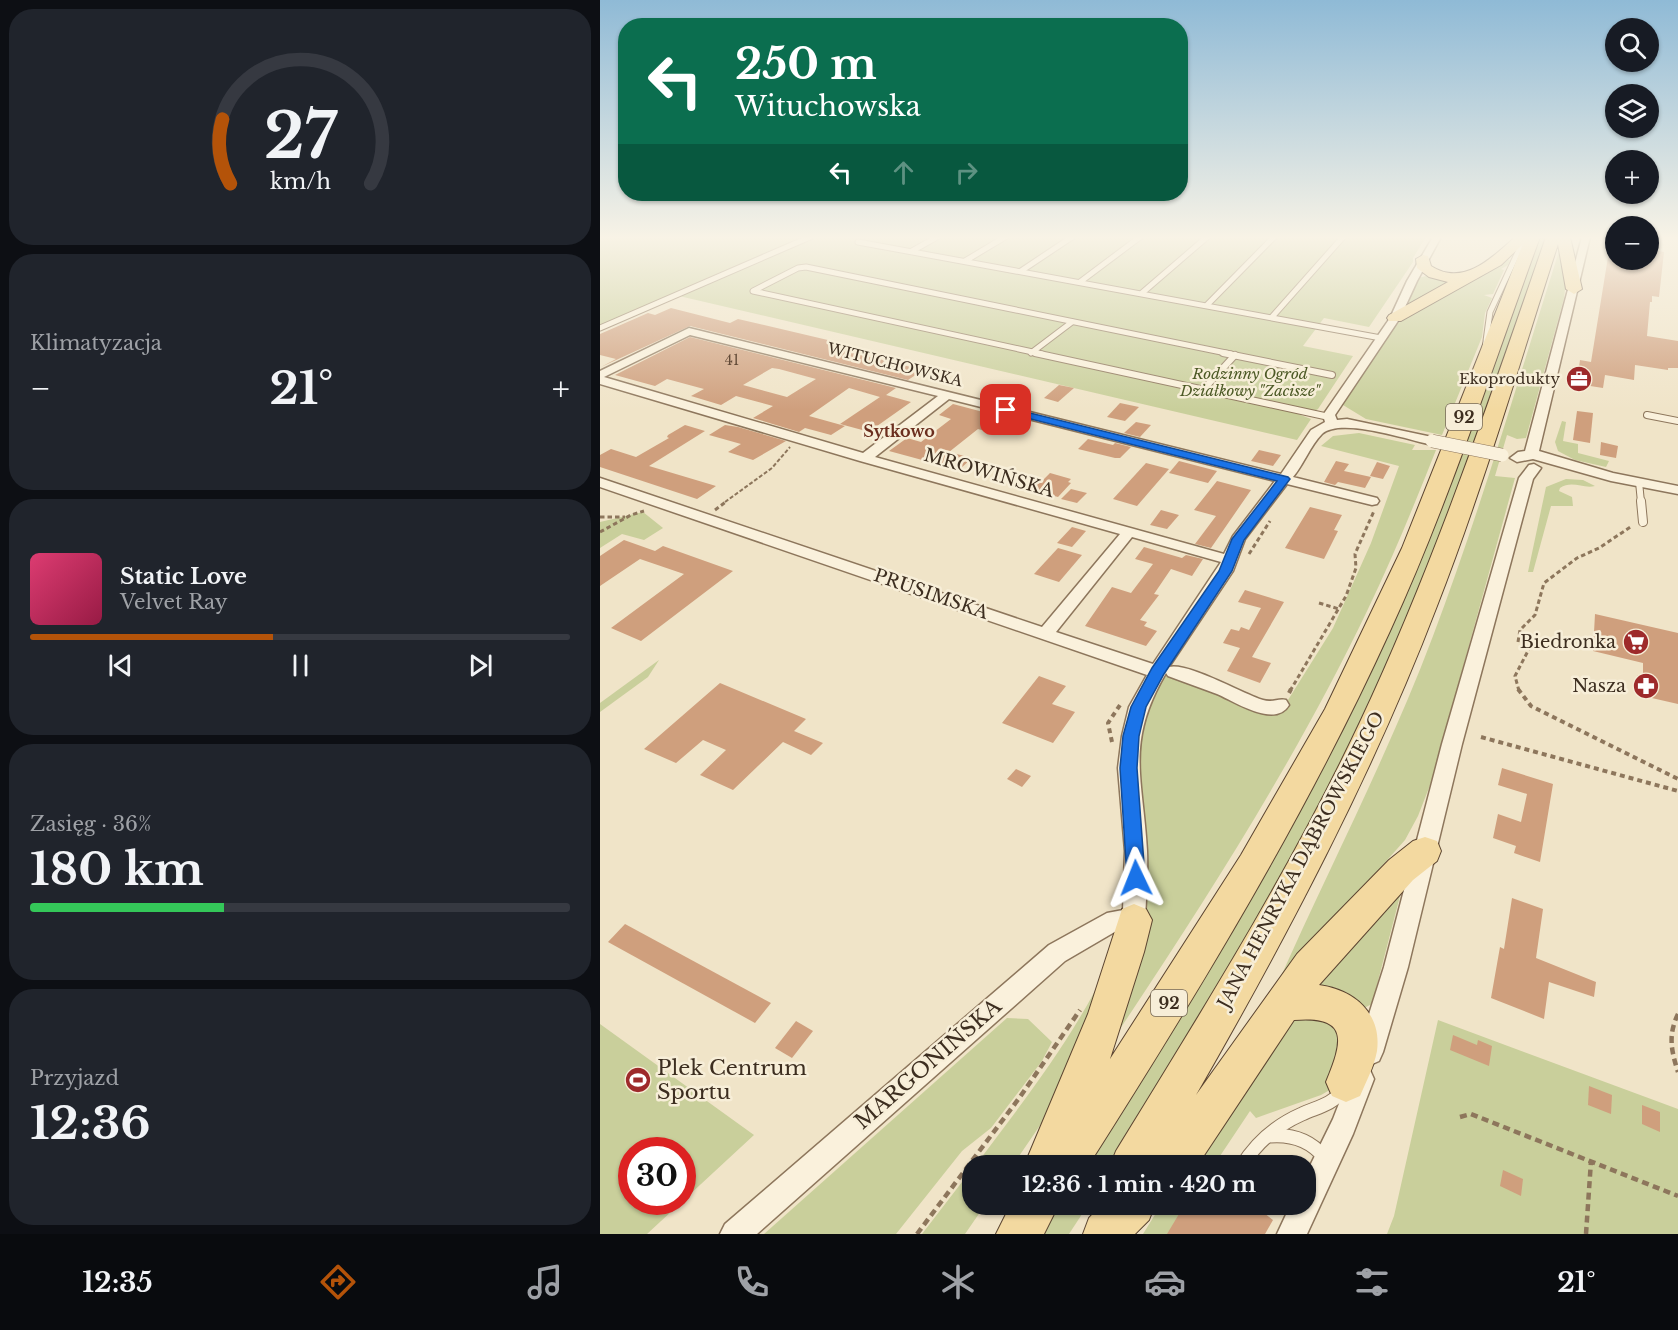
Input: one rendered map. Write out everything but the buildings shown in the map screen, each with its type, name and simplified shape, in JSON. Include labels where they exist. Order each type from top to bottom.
[{"type":"main road","points":[[1395,318],[1435,295]]},
{"type":"main road","name":"JANA HENRYKA DĄBROWSKIEGO","points":[[1070,1155],[1215,928],[1319,745],[1394,597],[1511,295]]},
{"type":"main road","name":"JANA HENRYKA DĄBROWSKIEGO","points":[[1138,1155],[1177,1090],[1290,888],[1381,708],[1438,572],[1533,295]]},
{"type":"main road","points":[[1178,1155],[1310,966],[1401,870],[1425,851]]},
{"type":"main road","points":[[1050,1155],[1107,1018],[1127,954],[1134,920]]},
{"type":"main road","points":[[1286,1003],[1312,1001],[1328,1004],[1347,1014],[1356,1024],[1358,1050],[1346,1082]]},
{"type":"main road","points":[[1017,1234],[1025,1215]]},
{"type":"main road","points":[[1017,1234],[1030,1215]]},
{"type":"main road","points":[[1090,1234],[1101,1215]]},
{"type":"main road","points":[[1105,1234],[1122,1215]]},
{"type":"street","points":[[1134,920],[1136,851],[1130,788],[1130,752],[1138,707],[1166,672],[1225,571],[1238,539],[1316,433],[1330,421],[1395,318],[1406,295]]},
{"type":"street","points":[[1537,462],[1532,451],[1573,295]]},
{"type":"street","name":"WITUCHOWSKA","points":[[600,375],[689,331],[1372,501]]},
{"type":"street","name":"MROWIŃSKA","points":[[600,380],[865,458],[1230,560]]},
{"type":"street","points":[[865,458],[947,395]]},
{"type":"street","points":[[1330,421],[1517,458],[1520,464],[1537,462],[1678,490]]},
{"type":"street","points":[[1292,1234],[1344,1125],[1381,1020],[1499,572],[1526,478],[1537,462]]},
{"type":"street","name":"PRUSIMSKA","points":[[600,482],[1047,633],[1225,690],[1261,706],[1272,708],[1280,705]]},
{"type":"street","points":[[1047,633],[1129,532]]},
{"type":"street","name":"MARGONIŃSKA","points":[[735,1234],[1057,954],[1115,920],[1134,920]]},
{"type":"lane","points":[[600,328],[677,295]]},
{"type":"lane","points":[[769,295],[1330,421]]},
{"type":"lane","points":[[939,295],[1332,375]]},
{"type":"lane","points":[[1151,295],[1381,338]]},
{"type":"lane","points":[[1207,304],[1216,295]]},
{"type":"lane","points":[[1272,317],[1292,295]]},
{"type":"lane","points":[[1486,359],[1485,342],[1489,316],[1498,295]]},
{"type":"lane","points":[[1031,353],[1072,322]]},
{"type":"lane","points":[[1203,391],[1235,355]]},
{"type":"lane","points":[[1647,415],[1678,420]]},
{"type":"lane","points":[[1639,482],[1639,521]]},
{"type":"lane","points":[[1248,1155],[1265,1136],[1300,1114],[1339,1098],[1346,1082]]},
{"type":"lane","points":[[1265,1136],[1281,1135],[1309,1144],[1320,1152],[1326,1164]]},
{"type":"path","points":[[704,518],[772,468],[787,449],[802,439]]},
{"type":"path","points":[[1280,705],[1321,642],[1350,588],[1356,568],[1355,554],[1378,502],[1372,501]]},
{"type":"path","points":[[600,532],[658,502]]},
{"type":"path","points":[[600,517],[618,518],[631,515],[658,502]]},
{"type":"path","points":[[1518,642],[1520,630],[1535,615],[1544,583],[1577,558],[1599,549],[1639,521]]},
{"type":"path","points":[[1319,603],[1339,609]]},
{"type":"path","points":[[1531,645],[1514,678],[1515,689],[1531,706],[1678,779]]},
{"type":"path","points":[[1480,737],[1678,791]]},
{"type":"path","points":[[1678,1014],[1669,1033],[1670,1048],[1678,1072]]},
{"type":"path","points":[[1460,1117],[1471,1114],[1678,1196]]},
{"type":"path","points":[[1586,1234],[1591,1161]]},
{"type":"green space","points":[[600,295],[673,295],[600,326]]},
{"type":"green space","name":"Rodzinny Ogród Działkowy \"Zacisze\"","points":[[679,295],[1391,295],[1369,327],[1324,318],[1303,346],[1353,356],[1318,409],[1313,412],[1295,409],[1293,412],[1311,419],[1297,440],[679,296],[600,331]]},
{"type":"green space","points":[[1412,295],[1430,295],[1407,307]]},
{"type":"green space","points":[[1442,295],[1488,295],[1484,295],[1492,298],[1485,313],[1482,337],[1442,435],[1366,419],[1343,405],[1389,333],[1408,313]]},
{"type":"green space","points":[[1514,295],[1527,295],[1430,567],[1343,762],[1250,935],[1119,1155],[1089,1155],[1250,895]]},
{"type":"green space","points":[[1545,295],[1564,295],[1526,438],[1517,439],[1507,435],[1495,476],[1515,478],[1432,780],[1418,816],[1405,840],[1278,983],[1416,680],[1451,588]]},
{"type":"green space","points":[[1562,421],[1566,422],[1563,441],[1578,444],[1578,453],[1609,461],[1606,467],[1575,460],[1558,451],[1555,442]]},
{"type":"green space","points":[[1359,433],[1415,445],[1412,450],[1436,450],[1404,530],[1377,589],[1310,722],[1212,887],[1108,1047],[1132,973],[1145,916],[1146,854],[1138,769],[1142,727],[1149,707],[1156,690],[1168,675],[1263,710],[1284,705],[1288,700],[1333,628],[1371,543],[1399,466],[1321,446],[1333,436]]},
{"type":"green space","points":[[1566,479],[1583,480],[1595,486],[1569,485],[1560,488],[1559,491],[1572,497],[1573,506],[1551,506],[1533,572],[1528,572],[1546,487]]},
{"type":"green space","points":[[643,512],[663,528],[644,540],[622,534],[600,548],[600,522]]},
{"type":"green space","points":[[659,660],[648,677],[600,712],[600,703]]},
{"type":"green space","points":[[1406,873],[1372,1004],[1362,1009],[1316,987]]},
{"type":"green space","points":[[1109,963],[1054,1105],[1020,1155],[983,1155],[1030,1093],[1095,990]]},
{"type":"green space","points":[[1293,1015],[1341,1024],[1336,1081],[1328,1091],[1256,1118],[1250,1111],[1221,1155],[1192,1155]]},
{"type":"green space","points":[[1007,1018],[1028,1019],[1052,1042],[1042,1061],[991,1128],[962,1151],[896,1234],[764,1234]]},
{"type":"green space","points":[[1438,1020],[1678,1109],[1678,1234],[1387,1234],[1394,1216]]},
{"type":"green space","name":"Plek Centrum Sportu","points":[[600,1024],[754,1135],[696,1189],[696,1137],[618,1137],[618,1215],[668,1215],[647,1234],[600,1234]]},
{"type":"green space","points":[[962,1182],[962,1215],[978,1215],[965,1234],[922,1234]]},
{"type":"green space","points":[[1050,1215],[1081,1215],[1069,1234],[1037,1234]]},
{"type":"green space","points":[[1155,1215],[1184,1215],[1172,1234],[1143,1234]]},
{"type":"place","name":"Ekoprodukty","points":[[1579,379]]},
{"type":"place","name":"Biedronka","points":[[1636,642]]},
{"type":"place","name":"Nasza","points":[[1646,686]]},
{"type":"place","name":"Plek Centrum Sportu","points":[[638,1080]]},
{"type":"district","name":"Sytkowo","points":[[899,431]]},
{"type":"route","points":[[1006,410],[1284,479],[1238,539],[1225,571],[1157,672],[1138,707],[1131,736],[1128,768],[1136,851],[1136,878]]}]
